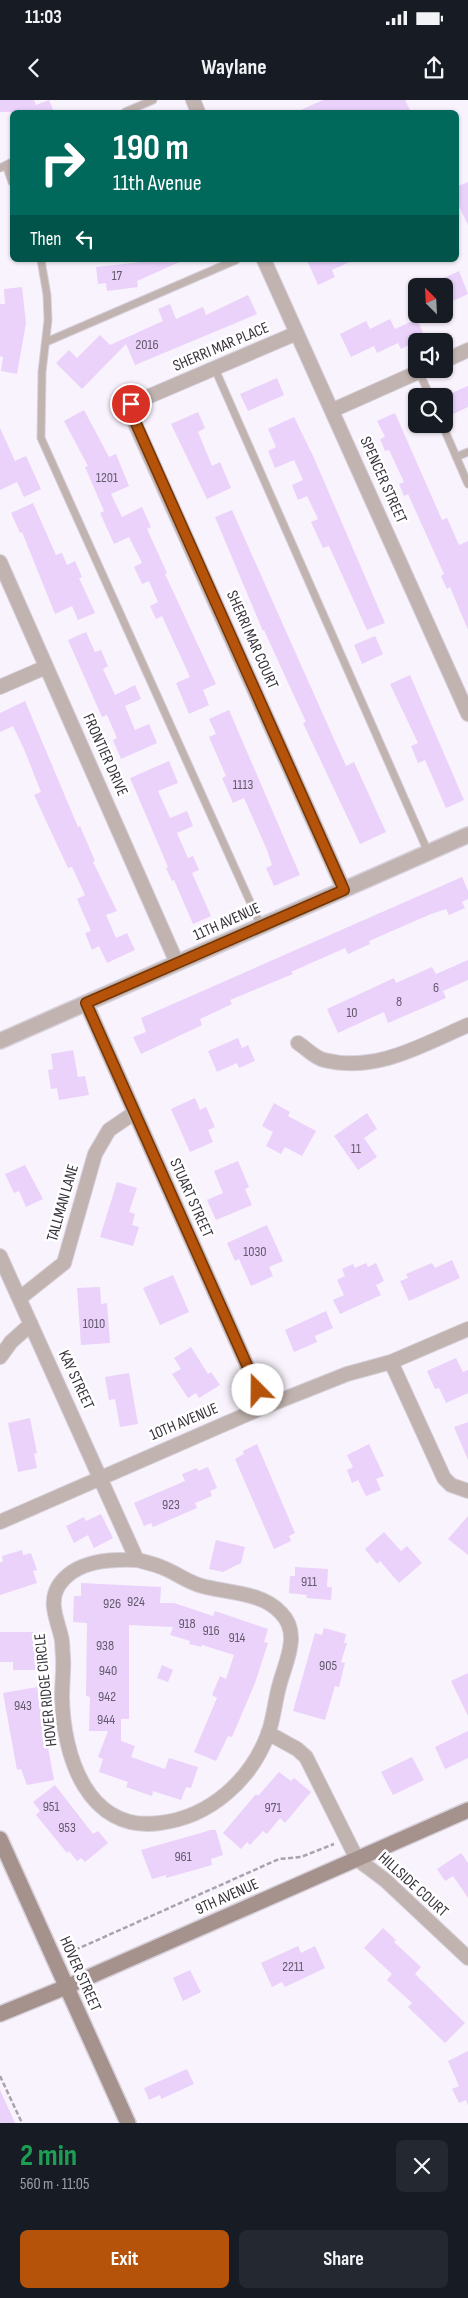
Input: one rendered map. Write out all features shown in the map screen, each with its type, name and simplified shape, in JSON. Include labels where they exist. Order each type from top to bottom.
[{"type":"main road","name":"9TH AVENUE","points":[[0,2014],[66,1987],[468,1810]]},
{"type":"main road","name":"HOVER STREET","points":[[0,1839],[128,2123]]},
{"type":"street","name":"SPENCER STREET","points":[[265,262],[468,714]]},
{"type":"street","name":"SHERRI MAR PLACE","points":[[131,404],[297,333]]},
{"type":"street","points":[[453,357],[468,350]]},
{"type":"street","points":[[333,410],[408,376]]},
{"type":"street","name":"SHERRI MAR COURT","points":[[131,404],[134,419],[344,890]]},
{"type":"street","name":"FRONTIER DRIVE","points":[[0,562],[177,963]]},
{"type":"street","points":[[0,687],[46,667]]},
{"type":"street","name":"11TH AVENUE","points":[[0,1041],[468,835]]},
{"type":"street","name":"STUART STREET","points":[[86,1003],[265,1406]]},
{"type":"street","points":[[298,1043],[322,1060],[364,1063],[390,1059],[468,1025]]},
{"type":"street","name":"TALLMAN LANE","points":[[20,1298],[64,1263],[96,1154],[103,1138],[109,1130],[134,1113]]},
{"type":"street","name":"KAY STREET","points":[[0,1256],[101,1477]]},
{"type":"street","points":[[0,1357],[11,1342],[31,1324]]},
{"type":"street","name":"10TH AVENUE","points":[[0,1522],[265,1406],[347,1374],[391,1362],[468,1329]]},
{"type":"street","points":[[391,1362],[444,1478],[451,1485],[468,1491]]},
{"type":"street","points":[[101,1477],[137,1560]]},
{"type":"street","name":"HOVER RIDGE CIRCLE","points":[[110,1559],[137,1560],[161,1566],[200,1585],[255,1598],[271,1604],[282,1613],[291,1636],[290,1657],[280,1681],[268,1733],[257,1758],[237,1785],[217,1802],[183,1818],[159,1824],[135,1823],[113,1816],[98,1805],[86,1791],[74,1767],[66,1737],[62,1698],[64,1662],[61,1636],[55,1619],[53,1602],[58,1586],[69,1575],[89,1564],[110,1559]]},
{"type":"street","points":[[268,1733],[297,1749],[306,1758],[357,1859]]},
{"type":"street","name":"HILLSIDE COURT","points":[[357,1859],[384,1880],[468,1958]]},
{"type":"lane","points":[[130,110],[153,100]]},
{"type":"lane","points":[[40,262],[47,294],[46,342],[42,372],[41,438],[261,926]]},
{"type":"lane","points":[[46,342],[231,262]]},
{"type":"lane","points":[[215,369],[428,852]]},
{"type":"lane","points":[[446,433],[468,484]]},
{"type":"lane","points":[[456,457],[468,452]]},
{"type":"path","points":[[75,1950],[279,1859],[301,1857],[334,1844]]},
{"type":"path","points":[[0,2076],[22,2123]]},
{"type":"building","points":[[0,100],[34,100],[36,105],[49,100],[53,110],[10,110],[10,112],[0,112]]},
{"type":"building","points":[[323,100],[405,100],[410,110],[300,110]]},
{"type":"building","points":[[468,182],[468,225],[459,206],[459,186]]},
{"type":"building","points":[[142,262],[180,262],[137,281],[138,287],[107,291],[106,283],[98,284],[96,267]]},
{"type":"building","points":[[308,262],[350,262],[332,270],[335,277],[318,285]]},
{"type":"building","points":[[459,271],[468,294],[453,301],[453,278],[444,278]]},
{"type":"building","points":[[22,287],[26,323],[17,374],[1,371],[3,357],[0,356],[0,304],[5,304],[4,289]]},
{"type":"building","points":[[248,295],[257,314],[135,365],[126,344],[82,389],[56,363],[69,350],[77,358],[100,335],[110,345],[163,321],[158,309],[170,304],[176,319],[203,307],[206,315]]},
{"type":"building","points":[[390,319],[395,329],[408,323],[419,323],[423,333],[408,333],[408,346],[401,349],[398,343],[377,353],[374,346],[351,357],[340,334],[366,321],[370,329]]},
{"type":"building","points":[[277,378],[284,395],[248,411],[240,394]]},
{"type":"building","points":[[468,386],[468,407],[453,414],[453,393]]},
{"type":"building","points":[[84,410],[109,457],[116,454],[129,486],[111,494],[122,517],[142,507],[151,527],[147,529],[167,573],[165,574],[216,684],[203,690],[209,705],[189,714],[176,683],[190,677],[162,616],[156,619],[150,606],[158,602],[149,581],[142,584],[134,567],[142,563],[129,537],[114,544],[100,513],[104,511],[85,467],[88,466],[64,421]]},
{"type":"building","points":[[198,412],[205,428],[198,432],[212,466],[220,462],[231,488],[207,499],[171,424]]},
{"type":"building","points":[[395,413],[442,520],[447,518],[459,545],[468,541],[468,630],[450,587],[447,589],[441,576],[444,574],[408,494],[404,496],[399,484],[404,482],[389,450],[385,451],[380,439],[385,437],[377,421]]},
{"type":"building","points":[[294,417],[314,458],[385,623],[367,630],[329,546],[323,548],[311,522],[318,519],[307,496],[298,500],[292,485],[303,480],[294,460],[275,468],[268,451],[276,447],[268,429]]},
{"type":"building","points":[[0,428],[15,461],[26,456],[41,489],[24,497],[17,482],[0,490]]},
{"type":"building","points":[[33,503],[56,555],[62,553],[67,565],[75,561],[82,577],[79,578],[95,613],[78,620],[72,606],[55,614],[22,532],[20,533],[11,513]]},
{"type":"building","points":[[232,510],[346,766],[354,762],[386,832],[360,844],[303,723],[306,722],[263,631],[215,517]]},
{"type":"building","points":[[86,632],[95,652],[101,650],[108,666],[103,669],[115,695],[135,685],[141,699],[125,706],[135,730],[149,724],[157,743],[121,759],[113,740],[117,738],[107,715],[102,717],[68,640]]},
{"type":"building","points":[[375,636],[383,654],[362,664],[354,645]]},
{"type":"building","points":[[410,675],[464,800],[446,808],[425,760],[418,763],[411,746],[418,743],[390,684]]},
{"type":"building","points":[[25,701],[78,827],[80,826],[95,861],[93,862],[117,911],[106,915],[116,938],[127,933],[135,950],[107,963],[99,946],[92,950],[85,933],[91,931],[77,899],[85,895],[72,867],[68,868],[34,795],[41,792],[24,749],[13,726],[0,732],[0,713]]},
{"type":"building","points":[[229,710],[300,875],[274,886],[266,868],[272,865],[267,850],[244,798],[233,803],[222,778],[226,776],[209,737],[216,734],[209,719]]},
{"type":"building","points":[[169,761],[178,783],[158,791],[170,818],[187,811],[193,826],[177,833],[188,858],[193,856],[199,870],[192,873],[211,916],[193,924],[174,880],[172,881],[166,868],[168,867],[130,778]]},
{"type":"building","points":[[462,877],[468,891],[468,899],[462,902],[465,908],[449,915],[446,909],[431,914],[369,941],[370,944],[348,954],[345,948],[291,972],[293,974],[230,1000],[232,1004],[200,1019],[202,1025],[141,1054],[133,1037],[146,1032],[141,1018]]},
{"type":"building","points":[[468,960],[468,980],[443,991],[446,998],[388,1023],[384,1012],[338,1033],[327,1009],[394,978],[396,983],[432,967],[436,974]]},
{"type":"building","points":[[238,1038],[242,1048],[248,1045],[255,1061],[239,1068],[237,1063],[217,1072],[208,1051]]},
{"type":"building","points":[[73,1050],[78,1077],[85,1076],[89,1095],[59,1100],[57,1088],[51,1089],[48,1070],[53,1069],[51,1054]]},
{"type":"building","points":[[195,1098],[200,1110],[206,1107],[215,1127],[208,1130],[213,1142],[190,1152],[171,1109]]},
{"type":"building","points":[[274,1103],[290,1112],[288,1116],[316,1131],[302,1156],[285,1147],[281,1154],[266,1146],[273,1132],[262,1126]]},
{"type":"building","points":[[367,1113],[377,1129],[364,1138],[377,1157],[358,1170],[334,1136]]},
{"type":"building","points":[[238,1161],[249,1187],[245,1189],[252,1205],[216,1220],[207,1200],[223,1193],[214,1171]]},
{"type":"building","points":[[25,1165],[43,1199],[26,1207],[19,1191],[14,1193],[5,1174]]},
{"type":"building","points":[[117,1182],[137,1188],[129,1212],[135,1214],[132,1225],[139,1227],[133,1246],[100,1237]]},
{"type":"building","points":[[267,1225],[283,1261],[269,1267],[273,1276],[251,1286],[239,1259],[235,1261],[227,1243]]},
{"type":"building","points":[[452,1260],[460,1278],[409,1301],[400,1281],[408,1278],[406,1274],[432,1263],[435,1268]]},
{"type":"building","points":[[366,1263],[368,1267],[376,1263],[384,1281],[376,1285],[381,1295],[340,1314],[333,1300],[344,1295],[337,1280],[345,1276],[342,1269],[353,1264],[355,1268]]},
{"type":"building","points":[[173,1275],[189,1312],[160,1325],[143,1288]]},
{"type":"building","points":[[100,1287],[101,1304],[107,1303],[110,1343],[81,1345],[77,1288]]},
{"type":"building","points":[[326,1311],[333,1328],[315,1336],[317,1342],[294,1352],[285,1330]]},
{"type":"building","points":[[191,1347],[208,1374],[211,1372],[220,1385],[199,1398],[196,1393],[188,1398],[172,1374],[181,1369],[174,1358]]},
{"type":"building","points":[[456,1358],[463,1372],[468,1370],[468,1393],[446,1403],[439,1388],[435,1389],[427,1371]]},
{"type":"building","points":[[129,1373],[138,1424],[120,1427],[115,1399],[109,1400],[105,1377]]},
{"type":"building","points":[[30,1418],[37,1453],[34,1454],[37,1468],[18,1472],[8,1423]]},
{"type":"building","points":[[468,1422],[468,1460],[454,1427]]},
{"type":"building","points":[[257,1444],[295,1533],[289,1536],[291,1541],[274,1549],[235,1459],[244,1454],[243,1451]]},
{"type":"building","points":[[369,1444],[384,1476],[376,1479],[381,1490],[366,1496],[358,1480],[352,1483],[347,1470],[353,1467],[347,1455]]},
{"type":"building","points":[[208,1467],[217,1488],[210,1491],[212,1496],[195,1503],[197,1508],[153,1527],[151,1523],[144,1526],[134,1503],[185,1481],[182,1474],[197,1468],[198,1471]]},
{"type":"building","points":[[101,1514],[113,1538],[94,1548],[88,1535],[74,1543],[66,1526],[84,1517],[86,1521]]},
{"type":"building","points":[[468,1516],[468,1555],[448,1539]]},
{"type":"building","points":[[384,1532],[401,1551],[407,1546],[422,1563],[399,1583],[380,1561],[377,1564],[365,1549]]},
{"type":"building","points":[[216,1540],[245,1547],[241,1563],[223,1572],[209,1569]]},
{"type":"building","points":[[22,1550],[23,1555],[31,1553],[37,1570],[33,1571],[37,1583],[0,1595],[0,1563],[3,1561],[2,1556]]},
{"type":"building","points":[[295,1567],[328,1569],[327,1587],[332,1587],[331,1600],[306,1598],[307,1595],[289,1593],[290,1576],[295,1576]]},
{"type":"building","points":[[81,1583],[161,1587],[160,1603],[174,1603],[213,1616],[215,1611],[268,1629],[264,1642],[268,1643],[255,1683],[232,1737],[228,1736],[216,1761],[194,1752],[217,1698],[212,1695],[220,1676],[226,1679],[234,1655],[202,1645],[201,1647],[189,1644],[190,1641],[170,1635],[173,1627],[129,1625],[129,1719],[121,1719],[121,1741],[135,1746],[131,1757],[165,1769],[169,1758],[198,1767],[191,1788],[186,1787],[181,1800],[153,1791],[152,1796],[126,1787],[128,1782],[99,1772],[103,1759],[98,1757],[108,1731],[89,1731],[90,1697],[86,1696],[87,1623],[73,1622],[74,1596],[81,1596]]},
{"type":"building","points":[[324,1628],[346,1634],[344,1643],[347,1643],[341,1662],[345,1663],[339,1687],[335,1686],[325,1720],[293,1711],[315,1633],[322,1635]]},
{"type":"building","points":[[0,1632],[37,1632],[37,1646],[41,1646],[41,1670],[13,1670],[13,1662],[0,1662]]},
{"type":"building","points":[[162,1665],[173,1670],[168,1682],[157,1678]]},
{"type":"building","points":[[468,1673],[468,1716],[451,1681]]},
{"type":"building","points":[[37,1687],[54,1780],[27,1785],[21,1769],[17,1770],[3,1693]]},
{"type":"building","points":[[468,1731],[468,1758],[445,1769],[435,1747]]},
{"type":"building","points":[[412,1757],[424,1780],[393,1795],[381,1772]]},
{"type":"building","points":[[279,1772],[291,1781],[294,1778],[311,1792],[285,1823],[280,1818],[267,1834],[263,1831],[250,1845],[247,1842],[241,1849],[223,1833],[256,1794],[258,1796]]},
{"type":"building","points":[[55,1785],[93,1834],[98,1831],[108,1843],[85,1862],[81,1858],[77,1861],[69,1851],[67,1853],[36,1815],[40,1811],[33,1802]]},
{"type":"building","points":[[216,1830],[223,1855],[211,1859],[212,1865],[166,1878],[166,1875],[152,1879],[141,1850]]},
{"type":"building","points":[[461,1853],[468,1863],[468,1898],[453,1876],[445,1881],[437,1869]]},
{"type":"building","points":[[383,1928],[396,1940],[394,1942],[421,1967],[415,1974],[465,2023],[445,2043],[408,2007],[412,2003],[387,1980],[392,1974],[364,1948]]},
{"type":"building","points":[[298,1946],[301,1953],[315,1946],[325,1968],[285,1987],[282,1982],[272,1987],[261,1963]]},
{"type":"building","points":[[190,1970],[201,1992],[183,2001],[173,1978]]},
{"type":"building","points":[[468,2051],[468,2105],[466,2100],[459,2103],[452,2089],[459,2086],[448,2061]]},
{"type":"building","points":[[187,2069],[194,2084],[161,2099],[160,2095],[149,2100],[144,2088]]},
{"type":"building","points":[[0,2090],[15,2123],[0,2123]]},
{"type":"route","points":[[131,404],[134,419],[344,890],[86,1003],[258,1390]]}]
